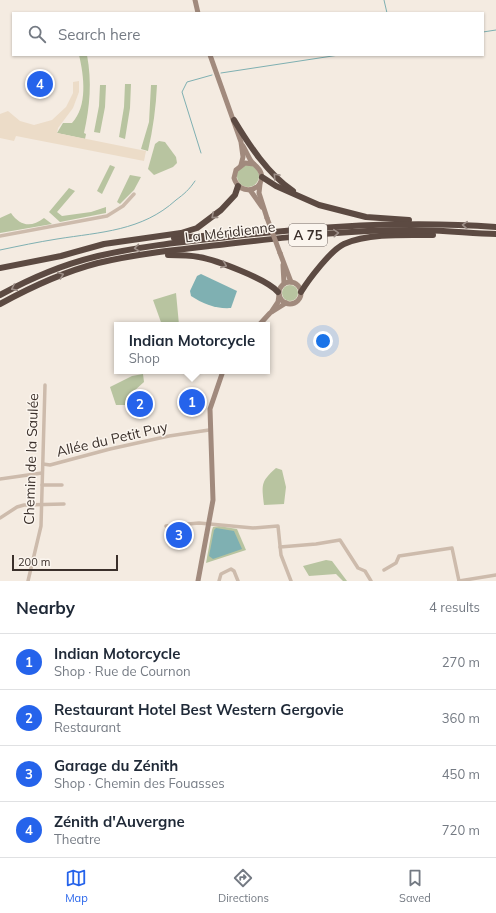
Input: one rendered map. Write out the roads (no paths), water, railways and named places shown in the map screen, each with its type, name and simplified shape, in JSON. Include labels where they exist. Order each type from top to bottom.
[{"type":"highway","points":[[234,120],[248,142],[280,180],[293,191],[319,205]]},
{"type":"highway","points":[[261,180],[319,205],[366,216],[435,224]]},
{"type":"highway","points":[[0,268],[104,244],[181,233],[197,228],[221,210],[234,194],[238,186]]},
{"type":"highway","name":"La Méridienne","points":[[0,295],[42,274],[97,256],[133,249],[231,237],[365,224],[435,224],[496,227]]},
{"type":"highway","name":"La Méridienne","points":[[0,304],[33,287],[81,268],[144,255],[283,238],[341,233],[412,230],[496,234]]},
{"type":"highway","points":[[301,292],[331,255],[339,247],[351,241],[369,237],[473,233]]},
{"type":"highway","points":[[83,250],[216,234],[231,237]]},
{"type":"highway","points":[[144,255],[200,257],[264,281],[279,294]]},
{"type":"main road","points":[[195,0],[198,12]]},
{"type":"main road","points":[[210,56],[224,100],[234,120],[241,142],[243,157],[241,165],[234,174],[238,186],[241,189],[250,190],[258,186],[261,180]]},
{"type":"main road","points":[[241,142],[254,164],[260,169],[261,180],[259,193],[283,262],[292,282]]},
{"type":"main road","points":[[241,165],[254,164]]},
{"type":"main road","points":[[250,190],[267,218]]},
{"type":"main road","points":[[262,322],[278,302],[279,294],[284,283],[283,262]]},
{"type":"main road","points":[[270,313],[286,304],[296,302],[301,292],[298,285],[292,282],[284,283]]},
{"type":"main road","points":[[279,294],[286,304]]},
{"type":"main road","points":[[198,581],[209,524],[213,485],[209,430],[211,402],[221,374]]},
{"type":"street","points":[[0,236],[107,216],[123,206],[134,194]]},
{"type":"street","name":"Chemin de la Saulée","points":[[28,581],[41,526],[45,385]]},
{"type":"street","name":"Allée du Petit Puy","points":[[43,464],[50,465],[118,447],[169,436],[209,430]]},
{"type":"street","points":[[0,479],[42,474]]},
{"type":"street","points":[[42,485],[62,486]]},
{"type":"street","points":[[0,518],[17,507],[41,504],[64,504]]},
{"type":"street","points":[[166,526],[209,524],[253,528],[278,526],[281,555],[291,581]]},
{"type":"street","points":[[280,547],[340,540],[358,568],[365,571],[370,581]]},
{"type":"street","points":[[384,570],[396,563],[399,556],[452,548],[459,581],[496,575]]},
{"type":"street","points":[[219,581],[221,574],[231,569],[234,571],[238,581]]},
{"type":"water","points":[[201,274],[237,291],[231,308],[220,308],[210,305],[191,296],[190,291],[197,276]]},
{"type":"water","points":[[216,528],[234,531],[242,549],[213,559],[209,556],[214,530]]},
{"type":"waterway","points":[[384,0],[387,12]]},
{"type":"waterway","points":[[484,32],[496,30]]},
{"type":"waterway","points":[[221,73],[332,56]]},
{"type":"waterway","points":[[201,153],[182,92],[187,82],[212,75]]},
{"type":"waterway","points":[[0,250],[50,240],[105,232],[135,224],[163,210],[186,192],[195,181]]},
{"type":"place","name":"Zénith d'Auvergne","points":[[40,84]]},
{"type":"place","name":"Indian Motorcycle","points":[[192,402]]},
{"type":"place","name":"Restaurant Hotel Best Western Gergovie","points":[[140,404]]},
{"type":"place","name":"Garage du Zénith","points":[[179,535]]}]
